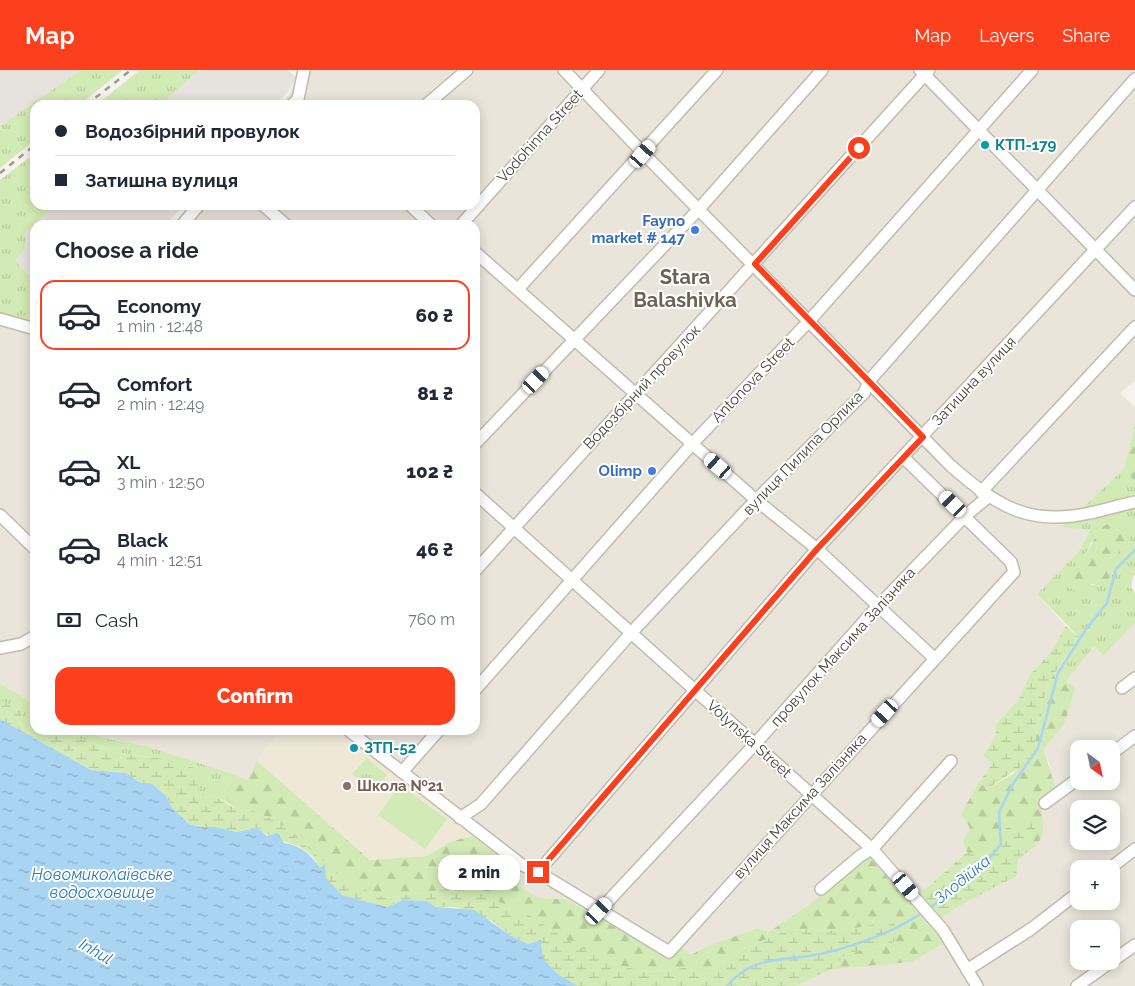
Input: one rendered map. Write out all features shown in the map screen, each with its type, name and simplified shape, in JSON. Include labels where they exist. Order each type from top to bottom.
[{"type":"street","points":[[299,100],[304,70]]},
{"type":"street","points":[[432,100],[467,70]]},
{"type":"street","points":[[564,70],[643,154],[755,264],[923,437],[984,494],[1027,514],[1044,516],[1066,517],[1135,502]]},
{"type":"street","name":"Vodohinna Street","points":[[480,204],[599,70]]},
{"type":"street","points":[[518,289],[643,154],[717,70]]},
{"type":"street","points":[[480,439],[699,209],[822,70]]},
{"type":"street","name":"Antonova Street","points":[[480,684],[692,444],[810,320],[1032,70]]},
{"type":"street","points":[[1131,70],[1135,74]]},
{"type":"street","points":[[925,72],[977,130],[1135,290]]},
{"type":"street","name":"Водозбірний провулок","points":[[480,565],[755,264],[925,72]]},
{"type":"street","name":"вулиця Пилипа Орлика","points":[[460,818],[481,804],[631,633],[756,500],[864,393],[869,381],[1135,79]]},
{"type":"street","name":"Затишна вулиця","points":[[538,872],[817,549],[1135,207]]},
{"type":"street","points":[[186,220],[195,210]]},
{"type":"street","points":[[269,210],[280,220]]},
{"type":"street","points":[[416,210],[426,220]]},
{"type":"street","name":"Vodohinna Street","points":[[465,220],[474,210]]},
{"type":"street","points":[[480,256],[756,500],[817,549],[877,608],[934,658]]},
{"type":"street","points":[[0,319],[30,328]]},
{"type":"street","name":"провулок Максима Залізняка","points":[[599,911],[755,744],[877,608],[965,516],[1135,327]]},
{"type":"street","points":[[903,457],[965,516]]},
{"type":"street","name":"Volynska Street","points":[[480,497],[872,849],[943,930],[976,986]]},
{"type":"street","points":[[0,516],[30,544]]},
{"type":"street","name":"вулиця Максима Залізняка","points":[[599,911],[669,952],[1014,572],[1011,562],[965,516]]},
{"type":"street","points":[[0,648],[21,644],[30,639]]},
{"type":"street","points":[[1122,688],[1135,678]]},
{"type":"street","points":[[354,735],[522,865],[538,872],[599,911]]},
{"type":"street","points":[[402,772],[435,735]]},
{"type":"street","points":[[1120,747],[1135,736]]},
{"type":"street","points":[[821,888],[860,856],[872,849],[951,761]]},
{"type":"street","points":[[1045,803],[1070,785]]},
{"type":"street","points":[[1120,861],[1135,850]]},
{"type":"street","points":[[967,970],[1031,929],[1070,899]]},
{"type":"street","points":[[1077,986],[1135,945]]},
{"type":"shaded area","points":[[0,70],[81,70],[38,100],[30,100],[30,105],[0,126]]},
{"type":"shaded area","points":[[199,70],[288,70],[296,78],[288,92],[280,100],[166,100]]},
{"type":"shaded area","points":[[299,70],[1135,70],[1135,381],[1120,393],[1135,407],[1135,424],[1124,469],[1063,526],[1090,530],[1079,551],[1037,594],[1066,626],[1050,653],[1029,676],[1018,701],[995,725],[996,735],[983,755],[992,764],[979,782],[961,814],[970,828],[963,841],[967,852],[920,894],[910,899],[810,904],[769,932],[757,928],[736,938],[701,949],[691,955],[670,959],[567,899],[539,898],[519,886],[519,870],[476,840],[344,735],[480,735],[480,220],[182,220],[190,210],[480,210],[480,100],[284,100],[289,95]]},
{"type":"shaded area","points":[[50,210],[179,210],[170,220],[39,220]]},
{"type":"shaded area","points":[[30,228],[30,276],[15,261],[25,250],[25,233]]},
{"type":"shaded area","points":[[0,327],[16,328],[30,333],[30,701],[0,684]]},
{"type":"shaded area","points":[[1135,623],[1135,986],[796,986],[832,969],[853,966],[940,920],[952,908],[984,893],[996,884],[1015,877],[1018,860],[1026,853],[1041,818],[1042,801],[1050,766],[1044,749],[1065,723],[1066,682],[1094,646],[1103,656]]},
{"type":"shaded area","points":[[96,735],[277,735],[260,757],[248,781],[146,746]]},
{"type":"shaded area","name":"Школа №21","points":[[277,735],[344,735],[472,836],[450,842],[427,856],[370,860],[257,761]]},
{"type":"green space","points":[[81,70],[123,70],[85,100],[38,100]]},
{"type":"green space","points":[[140,70],[199,70],[166,100],[102,100]]},
{"type":"green space","points":[[30,105],[30,144],[0,168],[0,126]]},
{"type":"green space","points":[[30,157],[30,210],[50,210],[39,220],[30,220],[30,228],[25,233],[25,250],[15,261],[30,276],[30,333],[16,328],[0,327],[0,180]]},
{"type":"green space","points":[[1135,424],[1135,482],[1124,469]]},
{"type":"green space","points":[[1124,469],[1135,482],[1135,575],[1133,576],[1131,587],[1135,593],[1135,623],[1103,656],[1094,646],[1066,682],[1060,666],[1079,637],[1037,594],[1079,551],[1090,530],[1062,527]],"holes":[[[1131,521],[1113,531],[1132,542],[1110,558],[1105,586],[1065,583],[1084,558],[1091,543]]]},
{"type":"green space","points":[[1126,517],[1131,521],[1114,531],[1126,536],[1132,542],[1110,558],[1112,571],[1105,587],[1092,584],[1079,594],[1064,583],[1084,558],[1101,527]]},
{"type":"green space","points":[[1066,626],[1079,637],[1048,683],[1036,729],[1035,748],[1025,764],[987,789],[979,782],[992,764],[983,755],[996,735],[995,725],[1018,701],[1029,676],[1050,653]]},
{"type":"green space","points":[[1060,666],[1066,682],[1075,688],[1065,723],[1044,749],[1055,788],[1042,801],[1043,831],[1041,837],[1034,848],[1026,853],[1026,841],[1035,830],[1006,828],[985,857],[967,852],[963,841],[970,828],[961,814],[979,782],[987,789],[1013,774],[1035,748],[1036,729],[1048,683]]},
{"type":"green space","points":[[0,684],[30,701],[30,733],[20,727],[22,712],[0,700]]},
{"type":"green space","points":[[0,700],[22,712],[20,727],[30,733],[30,735],[73,735],[112,752],[157,758],[194,768],[199,793],[216,797],[236,809],[253,811],[279,822],[347,882],[385,898],[447,889],[479,893],[529,915],[573,944],[617,965],[650,972],[690,967],[697,975],[709,973],[736,952],[790,929],[839,931],[892,921],[898,932],[894,942],[845,955],[832,969],[796,986],[578,986],[559,975],[543,959],[541,940],[528,944],[510,935],[492,921],[455,907],[436,907],[427,901],[403,900],[387,907],[342,895],[325,878],[325,865],[320,868],[306,850],[271,837],[258,828],[236,832],[216,827],[200,827],[189,824],[173,809],[166,796],[152,784],[139,782],[126,773],[91,770],[0,719]]},
{"type":"green space","points":[[73,735],[96,735],[146,746],[232,774],[224,793],[230,804],[216,797],[199,793],[157,758],[112,752]]},
{"type":"green space","points":[[367,758],[387,775],[371,792],[352,774]]},
{"type":"green space","points":[[257,761],[370,860],[427,856],[450,842],[472,836],[519,870],[519,886],[539,898],[566,899],[670,959],[681,948],[691,955],[757,928],[769,932],[810,904],[868,856],[910,899],[920,894],[953,938],[912,962],[832,969],[845,955],[894,942],[892,922],[839,931],[790,929],[736,952],[709,973],[697,975],[690,967],[650,972],[617,965],[447,889],[385,898],[346,882],[279,822],[253,811],[236,809],[230,804],[224,793],[232,774],[248,781]]},
{"type":"green space","points":[[400,785],[447,819],[425,849],[378,815]]},
{"type":"green space","points":[[1032,817],[1035,830],[1026,841],[1026,853],[1018,860],[1016,877],[956,908],[940,920],[920,894],[967,852],[985,857],[1006,828]]},
{"type":"water","name":"Новомиколаївське водосховище","points":[[0,719],[91,770],[126,773],[139,782],[152,784],[166,796],[173,809],[189,824],[200,827],[216,827],[236,832],[258,828],[267,836],[278,833],[284,843],[305,851],[320,868],[325,864],[326,878],[342,895],[387,907],[403,900],[427,901],[436,907],[474,910],[510,935],[528,944],[541,940],[543,959],[559,975],[578,986],[0,986]]},
{"type":"waterway","name":"Злодійка","points":[[930,908],[985,864],[1001,844],[999,812],[1013,784],[1038,748],[1058,673],[1086,629],[1107,603],[1116,569],[1135,550]]},
{"type":"waterway","name":"Злодійка","points":[[727,986],[737,975],[760,963],[812,956],[850,946],[889,931],[923,912]]},
{"type":"railway","points":[[92,100],[131,70]]},
{"type":"railway","points":[[0,173],[30,149]]},
{"type":"place","name":"КТП-179","points":[[985,145]]},
{"type":"place","name":"Fayno market # 147","points":[[695,230]]},
{"type":"place","name":"Olimp","points":[[652,471]]},
{"type":"place","name":"ЗТП-52","points":[[354,748]]},
{"type":"place","name":"Школа №21","points":[[347,786]]},
{"type":"district","name":"Stara Balashivka","points":[[685,288]]},
{"type":"route","points":[[538,872],[817,549],[923,437],[755,264],[859,148]]},
{"type":"water label","name":"Inhul","points":[[96,951]]}]
